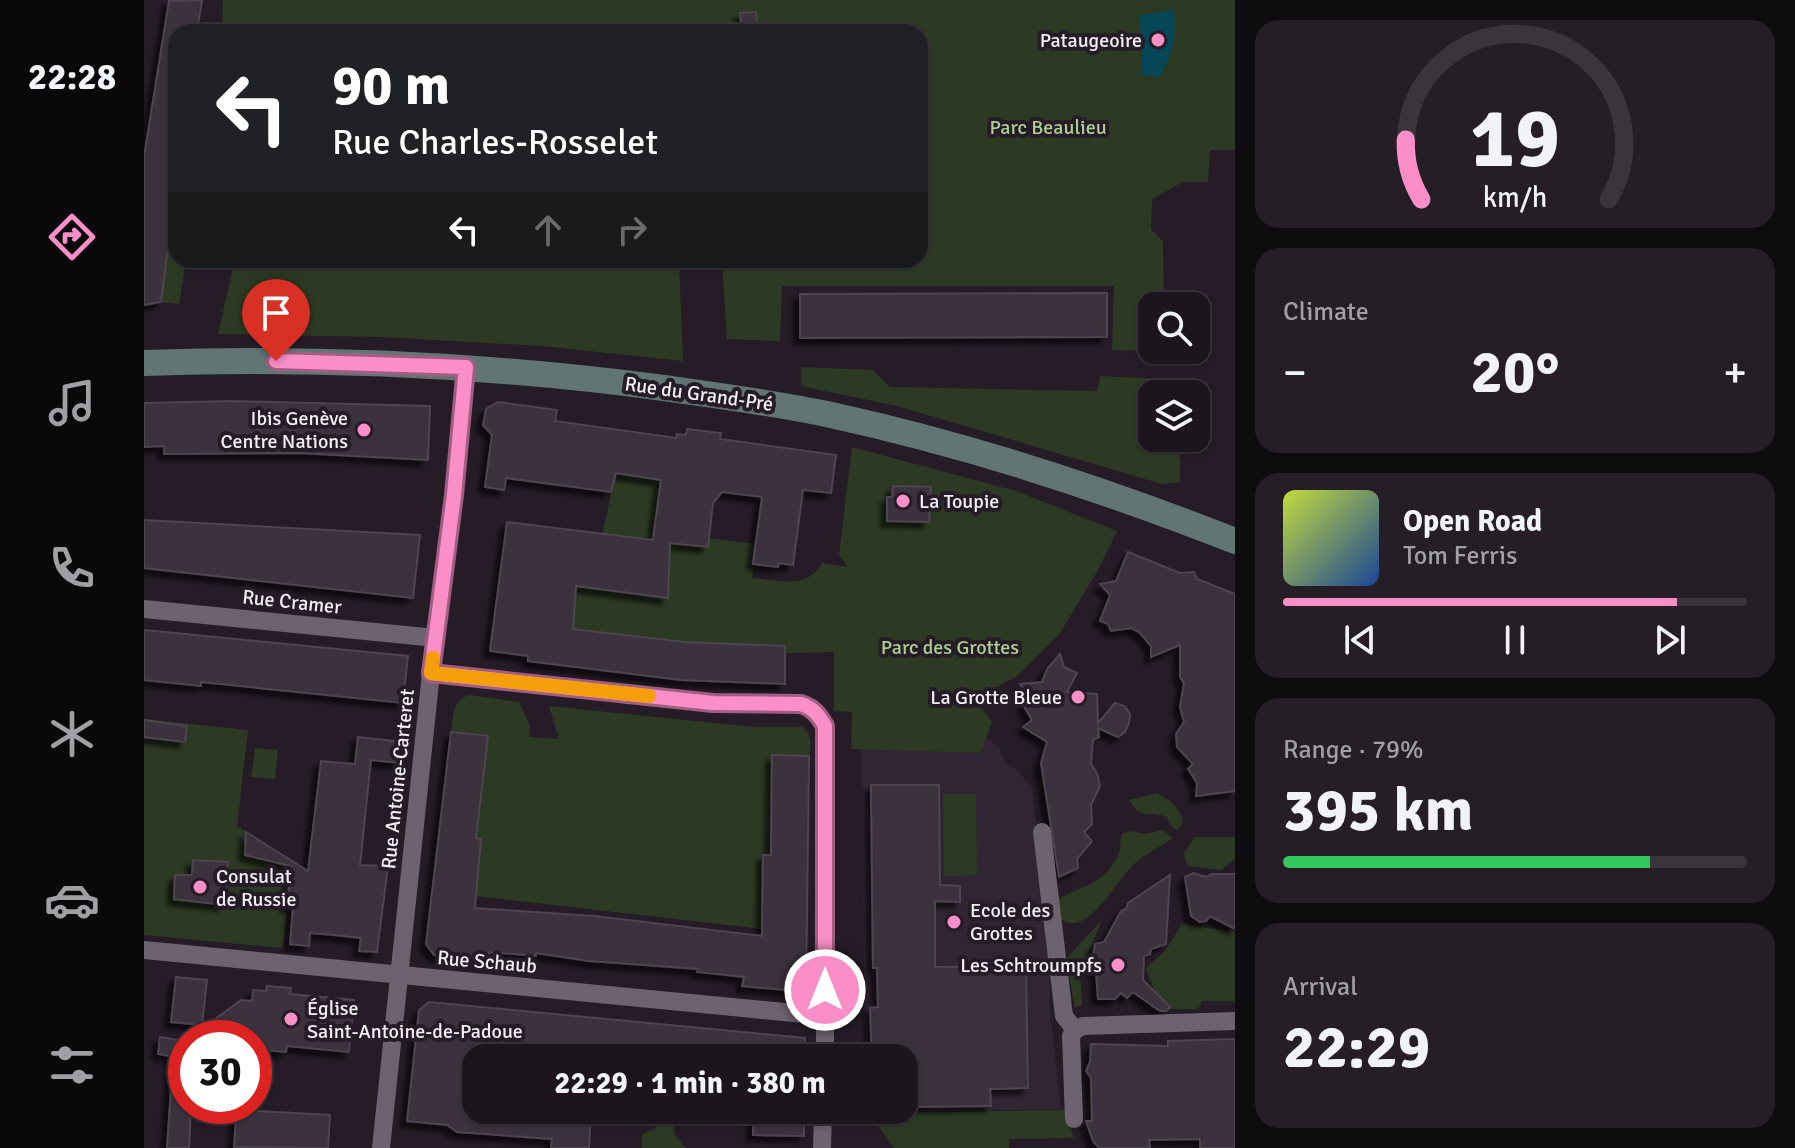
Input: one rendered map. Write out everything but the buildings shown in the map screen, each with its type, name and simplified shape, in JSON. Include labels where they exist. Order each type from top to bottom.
[{"type":"main road","name":"Rue du Grand-Pré","points":[[144,363],[276,361],[466,367],[622,382],[745,399],[828,414],[975,451],[1067,479],[1235,541]]},
{"type":"street","name":"Rue Antoine-Carteret","points":[[381,1148],[466,367]]},
{"type":"street","name":"Rue Cramer","points":[[144,609],[436,638]]},
{"type":"street","points":[[431,673],[713,703],[801,704],[812,708],[825,726],[825,1044]]},
{"type":"street","points":[[1042,832],[1064,1016],[1075,1030]]},
{"type":"street","name":"Rue Schaub","points":[[144,950],[825,1016]]},
{"type":"street","points":[[1074,1119],[1071,1036],[1075,1030],[1083,1026],[1235,1021]]},
{"type":"street","points":[[822,1148],[823,1124]]},
{"type":"shaded area","name":"Ecole des Grottes","points":[[987,738],[999,747],[1007,766],[1017,769],[1032,788],[1050,960],[1050,1011],[1061,1109],[918,1112],[918,1044],[865,1044],[861,749],[981,753]]},
{"type":"green space","name":"Parc Beaulieu","points":[[223,0],[1235,0],[1235,150],[1210,150],[1208,182],[1183,182],[1152,199],[1151,229],[1163,241],[1164,292],[1138,292],[1138,350],[1112,350],[1114,286],[782,286],[780,341],[727,339],[723,268],[928,268],[928,24],[222,24]]},
{"type":"green space","points":[[168,248],[168,268],[185,268],[179,304],[161,302]]},
{"type":"green space","points":[[233,268],[679,268],[683,361],[542,346],[381,337],[218,334]]},
{"type":"green space","points":[[801,367],[873,370],[890,387],[1097,391],[1100,376],[1160,379],[1138,380],[1138,452],[1180,452],[1180,482],[1162,484],[897,406],[801,386]]},
{"type":"green space","name":"Parc des Grottes","points":[[852,447],[1016,491],[1117,531],[1098,570],[1060,633],[1017,676],[1000,685],[982,709],[992,722],[981,753],[851,749],[852,712],[834,711],[834,652],[785,653],[785,646],[684,642],[532,623],[575,600],[576,586],[668,598],[670,543],[708,547],[709,538],[756,544],[752,578],[800,580],[816,571],[822,563],[848,567],[839,555]]},
{"type":"green space","points":[[616,473],[637,476],[661,474],[653,540],[602,535]]},
{"type":"green space","points":[[468,695],[519,702],[530,726],[529,737],[559,739],[549,706],[754,727],[803,727],[810,740],[809,756],[773,755],[771,855],[763,855],[763,929],[476,896],[481,839],[476,838],[488,736],[451,732],[456,706]]},
{"type":"green space","points":[[144,719],[248,730],[237,826],[292,861],[283,948],[144,935]]},
{"type":"green space","points":[[255,748],[278,750],[275,779],[251,777]]},
{"type":"green space","points":[[1157,793],[1179,811],[1183,821],[1178,831],[1170,825],[1167,817],[1137,811],[1129,800]]},
{"type":"green space","points":[[943,794],[976,794],[977,875],[944,876]]},
{"type":"green space","points":[[1163,830],[1173,838],[1131,867],[1090,916],[1071,923],[1061,919],[1057,904],[1060,898],[1094,882],[1108,871],[1119,853],[1122,834]]},
{"type":"green space","points":[[1195,837],[1235,837],[1235,859],[1221,870],[1187,866],[1184,853]]},
{"type":"green space","points":[[1102,920],[1080,971],[1082,1005],[1075,1008],[1066,959]]},
{"type":"green space","points":[[1182,924],[1235,932],[1235,1001],[1202,1001],[1198,1009],[1151,1009],[1153,987],[1146,968],[1165,951]]},
{"type":"green space","points":[[1069,1110],[1067,1117],[1074,1138],[1009,1139],[1009,1148],[894,1148],[877,1124],[918,1124],[918,1112]]},
{"type":"green space","points":[[656,1124],[674,1124],[674,1134],[686,1148],[642,1148],[642,1134],[655,1129]]},
{"type":"water","name":"Pataugeoire","points":[[1174,10],[1174,36],[1164,69],[1160,77],[1142,75],[1140,15]]},
{"type":"slow traffic","points":[[433,658],[431,673],[649,696]]},
{"type":"place","name":"Pataugeoire","points":[[1158,40]]},
{"type":"place","name":"Ibis Genève Centre Nations","points":[[364,430]]},
{"type":"place","name":"La Toupie","points":[[903,501]]},
{"type":"place","name":"La Grotte Bleue","points":[[1078,697]]},
{"type":"place","name":"Consulat de Russie","points":[[200,887]]},
{"type":"place","name":"Ecole des Grottes","points":[[954,922]]},
{"type":"place","name":"Les Schtroumpfs","points":[[1118,965]]},
{"type":"place","name":"Église Saint-Antoine-de-Padoue","points":[[291,1019]]},
{"type":"route","points":[[276,361],[466,367],[454,495],[431,673],[713,703],[801,704],[812,708],[819,716],[825,726],[825,990]]}]
